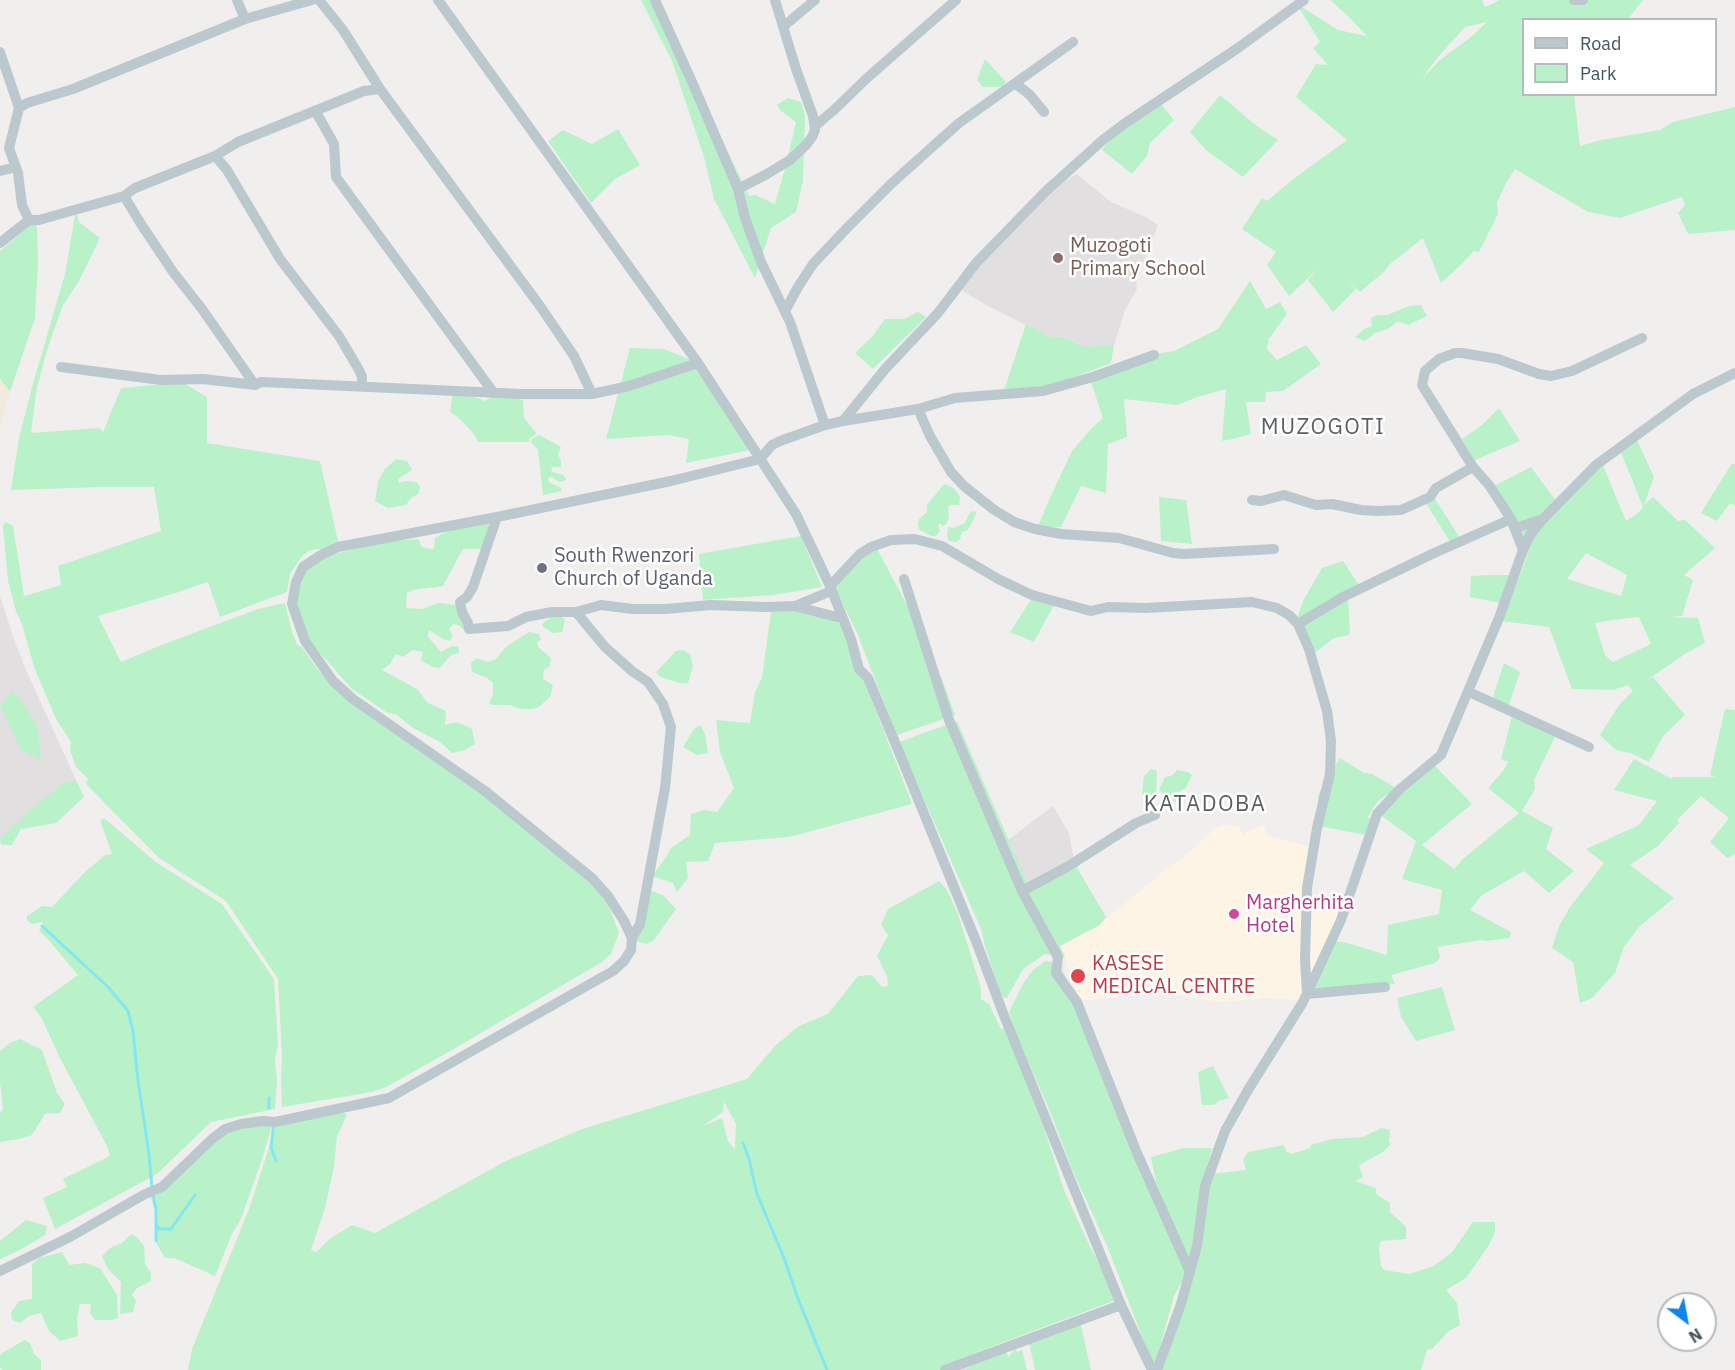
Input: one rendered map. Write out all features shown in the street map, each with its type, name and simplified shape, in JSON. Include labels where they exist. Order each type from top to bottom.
[{"type":"street","points":[[237,0],[244,19]]},
{"type":"street","points":[[19,108],[27,103],[73,89],[244,19],[312,0]]},
{"type":"street","points":[[319,0],[343,30],[380,89],[540,306],[574,356],[592,394]]},
{"type":"street","points":[[438,0],[698,363],[796,514],[851,639],[859,669],[868,678],[972,931],[1121,1305],[1152,1370]]},
{"type":"street","points":[[655,0],[738,189],[745,218],[761,262],[785,311],[814,388],[825,425]]},
{"type":"street","points":[[738,189],[790,159],[806,145],[812,137],[815,126],[775,0]]},
{"type":"street","points":[[784,26],[815,0]]},
{"type":"street","points":[[815,126],[956,0]]},
{"type":"street","points":[[843,421],[886,368],[938,313],[976,263],[1046,191],[1124,124],[1238,48],[1304,0]]},
{"type":"street","points":[[1574,0],[1583,0]]},
{"type":"street","points":[[785,311],[813,264],[892,183],[959,123],[1073,42]]},
{"type":"street","points":[[0,52],[19,108],[9,148],[16,166],[22,205],[29,220]]},
{"type":"street","points":[[1016,84],[1030,95],[1044,112]]},
{"type":"street","points":[[0,243],[29,220],[39,220],[124,196],[135,188],[215,156],[238,142],[364,91],[380,89]]},
{"type":"street","points":[[316,112],[334,144],[336,177],[493,392]]},
{"type":"street","points":[[215,156],[227,170],[280,260],[339,336],[359,369],[362,386]]},
{"type":"street","points":[[0,171],[16,166]]},
{"type":"street","points":[[124,196],[173,272],[255,385]]},
{"type":"street","points":[[1523,550],[1514,523],[1489,485],[1473,467],[1422,385],[1425,371],[1445,356],[1470,353],[1498,359],[1551,376],[1572,370],[1642,338]]},
{"type":"street","points":[[0,1271],[70,1237],[145,1194],[162,1187],[212,1138],[225,1129],[241,1124],[275,1122],[389,1098],[613,971],[630,953],[632,938],[617,909],[593,879],[485,791],[353,699],[333,681],[305,641],[292,604],[296,582],[303,567],[338,547],[497,518],[760,459],[780,441],[825,425],[918,409],[956,398],[1043,391],[1093,377],[1154,355]]},
{"type":"street","points":[[61,367],[161,380],[203,379],[255,385],[261,382],[592,394],[629,386],[698,363]]},
{"type":"street","points":[[1157,1370],[1181,1304],[1197,1246],[1205,1186],[1225,1131],[1307,994],[1341,920],[1377,814],[1399,790],[1439,757],[1469,692],[1530,535],[1585,475],[1605,458],[1693,394],[1735,373]]},
{"type":"street","points":[[918,409],[930,436],[951,471],[964,486],[1014,522],[1061,534],[1119,538],[1173,554],[1274,549]]},
{"type":"street","points":[[1252,500],[1261,501],[1284,495],[1316,505],[1332,504],[1377,511],[1401,510],[1430,497],[1436,488],[1473,467]]},
{"type":"street","points":[[497,518],[473,587],[467,597],[460,602],[469,629],[508,626],[526,617],[552,612],[576,612],[601,605],[633,609],[711,605],[794,606],[841,618]]},
{"type":"street","points":[[1298,624],[1344,597],[1432,554],[1514,523],[1543,519]]},
{"type":"street","points":[[794,606],[830,589],[845,568],[865,550],[884,542],[915,539],[942,546],[1000,580],[1032,595],[1091,611],[1108,607],[1146,608],[1252,602],[1277,608],[1298,624],[1309,649],[1330,725],[1332,752],[1330,774],[1317,828],[1307,888],[1305,960],[1307,994]]},
{"type":"street","points":[[904,579],[946,711],[1022,891],[1058,957],[1056,973],[1077,1002],[1137,1153],[1190,1272]]},
{"type":"street","points":[[576,612],[605,647],[648,682],[663,704],[671,727],[665,788],[640,924],[632,938]]},
{"type":"street","points":[[1469,692],[1589,747]]},
{"type":"street","points":[[1022,891],[1083,857],[1136,823],[1155,815]]},
{"type":"street","points":[[1307,994],[1385,987]]},
{"type":"street","points":[[945,1370],[1121,1305]]},
{"type":"shaded area","points":[[1077,174],[1111,202],[1146,217],[1158,225],[1136,281],[1137,289],[1125,310],[1114,345],[1086,347],[1061,336],[1052,338],[956,287],[1054,187]]},
{"type":"shaded area","points":[[0,596],[26,670],[76,780],[0,839]]},
{"type":"shaded area","points":[[1053,806],[1069,833],[1074,861],[1027,885],[1008,840]]},
{"type":"shaded area","points":[[1222,825],[1238,826],[1243,834],[1263,825],[1268,836],[1309,846],[1301,899],[1344,903],[1302,1000],[1267,998],[1221,1002],[1157,993],[1088,1000],[1078,998],[1065,957],[1059,947],[1100,924]]},
{"type":"green space","points":[[641,0],[655,0],[749,196],[755,195],[775,204],[796,122],[781,111],[777,105],[788,98],[801,102],[805,116],[803,181],[796,212],[771,228],[755,278],[714,199],[704,157],[672,61]]},
{"type":"green space","points":[[1330,0],[1482,0],[1485,7],[1500,0],[1643,0],[1629,18],[1522,18],[1522,96],[1574,96],[1580,146],[1660,130],[1673,122],[1735,107],[1735,230],[1688,234],[1678,213],[1685,205],[1682,197],[1620,218],[1588,212],[1515,169],[1497,203],[1498,214],[1479,252],[1474,251],[1441,283],[1423,238],[1360,292],[1343,275],[1356,289],[1333,312],[1308,280],[1319,268],[1289,296],[1267,265],[1276,252],[1242,229],[1262,198],[1267,201],[1347,140],[1296,97],[1316,64],[1328,65],[1313,48],[1320,42],[1296,3],[1338,30],[1367,36]],"holes":[[[1487,22],[1440,60],[1421,80],[1465,27]]]},
{"type":"green space","points":[[985,59],[1006,82],[1003,87],[983,87],[977,80]]},
{"type":"green space","points":[[1220,95],[1258,127],[1278,140],[1243,177],[1206,150],[1190,132]]},
{"type":"green space","points":[[1160,103],[1174,120],[1150,143],[1147,156],[1132,174],[1102,150],[1118,129]]},
{"type":"green space","points":[[618,129],[640,165],[615,179],[591,203],[548,141],[563,130],[592,144]]},
{"type":"green space","points":[[76,210],[79,222],[100,238],[79,281],[63,305],[49,344],[37,387],[31,433],[99,428],[103,432],[121,388],[182,382],[207,397],[207,443],[320,461],[340,550],[309,551],[302,556],[290,574],[287,592],[220,617],[208,582],[98,616],[121,662],[258,609],[285,603],[297,644],[302,647],[317,669],[340,691],[471,781],[598,890],[610,909],[619,933],[611,954],[602,962],[452,1050],[386,1087],[372,1092],[282,1107],[278,979],[226,901],[159,858],[88,786],[85,781],[89,780],[76,767],[70,750],[71,742],[56,719],[34,667],[8,581],[3,526],[6,522],[13,526],[24,596],[61,585],[58,566],[161,531],[154,487],[11,490],[19,438],[65,274]]},
{"type":"green space","points":[[26,223],[37,225],[38,263],[35,318],[10,392],[0,379],[0,251],[20,234]]},
{"type":"green space","points":[[1250,281],[1266,309],[1280,302],[1287,314],[1268,340],[1270,343],[1268,342],[1267,349],[1277,360],[1306,345],[1321,364],[1283,391],[1266,392],[1265,402],[1246,402],[1251,434],[1222,441],[1226,389],[1178,405],[1124,399],[1127,437],[1108,444],[1106,493],[1081,486],[1061,527],[1038,527],[1072,451],[1103,418],[1089,376],[1149,355],[1174,351],[1218,329]]},
{"type":"green space","points":[[1421,305],[1427,316],[1408,325],[1398,321],[1365,341],[1355,337],[1364,329],[1372,326],[1371,318],[1376,315],[1387,315],[1409,306]]},
{"type":"green space","points":[[918,312],[926,317],[873,369],[855,353],[872,337],[885,319],[904,319]]},
{"type":"green space","points":[[1026,324],[1052,338],[1060,336],[1086,347],[1114,345],[1111,363],[1067,380],[1043,386],[1004,390]]},
{"type":"green space","points":[[630,348],[664,349],[693,361],[751,448],[686,463],[689,439],[668,435],[606,439]]},
{"type":"green space","points":[[453,392],[485,401],[496,394],[523,400],[524,418],[537,434],[530,438],[529,442],[478,442],[474,434],[450,412]]},
{"type":"green space","points":[[1499,408],[1520,441],[1475,460],[1462,439],[1482,425]]},
{"type":"green space","points":[[539,435],[561,447],[558,455],[561,467],[552,467],[551,470],[563,475],[566,480],[560,482],[551,477],[548,478],[549,482],[561,488],[562,491],[543,495],[538,450],[531,442]]},
{"type":"green space","points":[[1636,438],[1654,477],[1644,505],[1653,497],[1678,521],[1685,520],[1715,548],[1684,575],[1693,580],[1682,616],[1668,617],[1698,618],[1705,643],[1647,680],[1653,677],[1685,715],[1663,736],[1649,762],[1630,753],[1616,750],[1600,735],[1619,705],[1633,691],[1628,685],[1613,690],[1572,689],[1549,627],[1501,621],[1526,560],[1532,534],[1602,463],[1626,521],[1643,507],[1620,450]],"holes":[[[1586,553],[1627,575],[1621,596],[1567,579]],[[1639,617],[1651,644],[1613,662],[1605,655],[1595,623]]]},
{"type":"green space","points":[[396,459],[407,461],[412,470],[398,479],[399,483],[417,482],[420,487],[418,494],[406,505],[388,508],[375,501],[378,482],[384,470]]},
{"type":"green space","points":[[1732,463],[1735,465],[1735,506],[1730,503],[1717,521],[1701,513]]},
{"type":"green space","points":[[1531,467],[1556,501],[1525,544],[1494,486]]},
{"type":"green space","points":[[944,484],[954,488],[960,497],[959,505],[948,507],[949,519],[945,525],[942,526],[941,523],[938,525],[940,531],[936,536],[931,536],[919,529],[919,519],[927,512],[927,505]]},
{"type":"green space","points":[[1430,491],[1465,546],[1450,542],[1423,498]]},
{"type":"green space","points":[[1159,497],[1186,500],[1192,544],[1161,541]]},
{"type":"green space","points":[[972,511],[977,512],[968,530],[962,532],[957,542],[949,541],[948,527],[954,528],[965,523]]},
{"type":"green space","points":[[491,519],[482,549],[463,549],[443,586],[407,593],[406,608],[422,609],[438,603],[457,605],[465,631],[453,624],[449,629],[453,636],[449,641],[429,630],[428,637],[441,652],[452,646],[459,647],[459,653],[451,655],[440,668],[432,667],[421,660],[423,652],[413,650],[403,657],[396,654],[390,664],[382,670],[417,689],[428,703],[446,711],[445,725],[457,722],[472,729],[475,744],[465,750],[452,753],[440,742],[413,728],[397,715],[386,712],[352,689],[305,636],[295,598],[308,565],[335,554],[381,542],[419,539],[421,546],[434,549],[435,538],[446,532]]},
{"type":"green space","points":[[801,536],[822,587],[773,595],[703,600],[699,554]]},
{"type":"green space","points":[[873,541],[942,679],[955,715],[897,735],[857,633],[833,584]]},
{"type":"green space","points":[[1343,561],[1359,585],[1298,620],[1304,599],[1322,568]]},
{"type":"green space","points":[[1511,575],[1501,603],[1470,597],[1471,576]]},
{"type":"green space","points":[[1034,595],[1055,603],[1034,642],[1010,632]]},
{"type":"green space","points":[[1348,597],[1350,635],[1334,638],[1313,654],[1301,625]]},
{"type":"green space","points":[[772,604],[823,615],[843,625],[912,804],[789,837],[715,843],[708,861],[686,862],[688,878],[677,892],[673,883],[652,876],[671,848],[690,835],[691,814],[704,810],[717,812],[734,788],[720,752],[716,720],[750,723],[755,692],[762,678]]},
{"type":"green space","points":[[560,615],[565,620],[562,632],[553,633],[542,626],[551,617]]},
{"type":"green space","points":[[529,632],[539,634],[541,640],[537,642],[538,647],[551,658],[550,666],[544,670],[543,679],[553,685],[550,697],[539,707],[532,709],[492,705],[489,703],[493,694],[493,683],[472,672],[471,663],[476,658],[488,662],[496,659],[507,646]]},
{"type":"green space","points":[[683,650],[690,654],[693,666],[688,683],[660,677],[656,672],[676,651]]},
{"type":"green space","points":[[1504,663],[1520,672],[1508,708],[1492,700]]},
{"type":"green space","points":[[12,691],[18,696],[37,725],[41,760],[21,750],[0,706]]},
{"type":"green space","points":[[1725,709],[1735,710],[1735,854],[1727,858],[1710,842],[1729,818],[1701,796],[1677,820],[1679,823],[1658,846],[1630,865],[1674,898],[1639,927],[1624,947],[1615,973],[1592,998],[1580,1003],[1573,962],[1552,948],[1559,926],[1570,907],[1604,863],[1586,849],[1639,825],[1657,801],[1614,790],[1634,759],[1672,779],[1673,777],[1715,777],[1710,775]]},
{"type":"green space","points":[[1512,716],[1556,735],[1534,780],[1535,789],[1522,811],[1553,828],[1546,849],[1574,871],[1549,893],[1524,871],[1482,895],[1470,910],[1511,932],[1510,938],[1438,947],[1437,945],[1440,958],[1435,963],[1391,975],[1395,984],[1311,991],[1334,941],[1387,955],[1388,925],[1439,914],[1442,890],[1402,879],[1416,841],[1379,814],[1435,766],[1472,804],[1422,845],[1454,869],[1464,858],[1519,813],[1488,788],[1508,762],[1501,759]]},
{"type":"green space","points":[[957,721],[1030,889],[1076,866],[1106,917],[1100,925],[1060,946],[1065,957],[1045,954],[1023,969],[1007,998],[1000,993],[981,929],[899,742]]},
{"type":"green space","points":[[700,725],[705,734],[708,753],[697,755],[683,747],[694,729]]},
{"type":"green space","points":[[1340,758],[1364,773],[1372,774],[1396,788],[1377,802],[1367,818],[1370,818],[1366,835],[1319,826],[1318,795]]},
{"type":"green space","points":[[1151,769],[1157,771],[1156,794],[1151,801],[1144,798],[1142,793],[1144,776]]},
{"type":"green space","points":[[1177,770],[1192,775],[1186,788],[1180,791],[1180,798],[1175,802],[1159,790],[1165,777],[1173,775]]},
{"type":"green space","points":[[76,780],[84,797],[56,823],[21,829],[12,845],[1,845],[0,838],[37,804],[65,782]]},
{"type":"green space","points":[[104,818],[157,863],[222,904],[274,979],[278,1045],[275,1059],[277,1080],[275,1109],[211,1122],[157,1174],[55,1229],[43,1198],[67,1187],[63,1179],[110,1156],[41,1017],[33,1007],[78,975],[39,931],[43,922],[32,924],[27,920],[27,916],[42,906],[52,907],[86,871],[105,855],[112,854],[100,820]]},
{"type":"green space","points":[[939,881],[947,890],[958,914],[981,988],[981,999],[989,1004],[1001,1029],[1005,1028],[1046,1134],[1064,1190],[1091,1249],[1119,1299],[1001,1343],[939,1370],[188,1370],[192,1349],[249,1209],[275,1129],[282,1117],[338,1109],[347,1115],[337,1136],[334,1167],[325,1208],[311,1250],[316,1252],[331,1238],[352,1225],[375,1233],[506,1161],[582,1129],[747,1079],[775,1046],[799,1026],[828,1014],[858,976],[872,975],[882,987],[888,986],[887,976],[877,956],[888,935],[881,925],[888,909]],"holes":[[[724,1102],[736,1124],[735,1149],[728,1141],[722,1118],[703,1126],[723,1112]]]},
{"type":"green space","points":[[644,888],[663,895],[676,909],[654,940],[647,944],[635,941]]},
{"type":"green space","points":[[1045,961],[1057,963],[1064,973],[1187,1272],[1174,1296],[1154,1368],[1108,1248],[1072,1169],[1009,1012],[1024,982],[1033,970]]},
{"type":"green space","points":[[1442,987],[1455,1030],[1416,1041],[1401,1017],[1397,998]]},
{"type":"green space","points":[[20,1039],[42,1050],[57,1093],[65,1104],[60,1113],[45,1114],[32,1135],[0,1142],[0,1113],[3,1109],[0,1051]]},
{"type":"green space","points":[[1213,1066],[1229,1098],[1214,1105],[1202,1105],[1198,1072]]},
{"type":"green space","points":[[274,1120],[241,1219],[232,1234],[215,1276],[174,1258],[165,1258],[157,1244],[156,1210],[148,1191],[163,1183],[207,1138]]},
{"type":"green space","points":[[1381,1128],[1390,1130],[1389,1142],[1391,1144],[1383,1152],[1359,1165],[1363,1177],[1355,1181],[1376,1188],[1376,1194],[1390,1203],[1390,1212],[1406,1227],[1406,1239],[1381,1241],[1379,1248],[1381,1266],[1384,1270],[1409,1274],[1434,1266],[1452,1252],[1473,1222],[1495,1222],[1495,1232],[1489,1245],[1466,1278],[1446,1290],[1457,1303],[1460,1325],[1449,1331],[1432,1349],[1427,1350],[1421,1370],[1161,1370],[1210,1174],[1246,1170],[1243,1160],[1248,1152],[1284,1145],[1286,1151],[1291,1154],[1332,1139],[1363,1137]]},
{"type":"green space","points":[[1184,1148],[1212,1148],[1201,1187],[1189,1264],[1156,1182],[1151,1157]]},
{"type":"green space","points":[[26,1220],[47,1226],[45,1235],[0,1259],[0,1241]]},
{"type":"green space","points":[[131,1234],[137,1237],[144,1246],[145,1263],[151,1274],[151,1281],[137,1288],[132,1295],[136,1301],[133,1312],[120,1314],[121,1282],[108,1269],[102,1256]]},
{"type":"green space","points":[[62,1252],[69,1265],[85,1263],[100,1268],[117,1295],[118,1318],[95,1320],[90,1313],[91,1304],[80,1304],[77,1319],[78,1336],[60,1341],[49,1331],[41,1313],[29,1316],[20,1323],[12,1320],[11,1313],[19,1301],[32,1299],[32,1264],[39,1258]]},
{"type":"green space","points":[[1080,1321],[1091,1370],[1035,1370],[1028,1344]]},
{"type":"green space","points":[[25,1340],[30,1343],[34,1354],[41,1360],[41,1370],[2,1370],[0,1356],[2,1353]]},
{"type":"green space","points":[[1015,1348],[1017,1352],[1022,1350],[1027,1370],[962,1370],[1005,1351],[1009,1357]]},
{"type":"sand","points":[[0,379],[10,392],[0,428]]},
{"type":"waterway","points":[[42,926],[108,987],[128,1011],[133,1031],[152,1188]]},
{"type":"waterway","points":[[269,1098],[269,1108]]},
{"type":"waterway","points":[[274,1124],[271,1147],[276,1161]]},
{"type":"waterway","points":[[743,1143],[757,1194],[827,1370]]},
{"type":"waterway","points":[[153,1195],[156,1210],[156,1241]]},
{"type":"waterway","points":[[156,1225],[159,1229],[171,1229],[195,1195]]},
{"type":"place","name":"Muzogoti Primary School","points":[[1058,258]]},
{"type":"place","name":"South Rwenzori Church of Uganda","points":[[542,568]]},
{"type":"place","name":"Margherhita Hotel","points":[[1234,914]]},
{"type":"place","name":"KASESE MEDICAL CENTRE","points":[[1078,976]]},
{"type":"district","name":"MUZOGOTI","points":[[1323,428]]},
{"type":"district","name":"KATADOBA","points":[[1205,805]]}]
